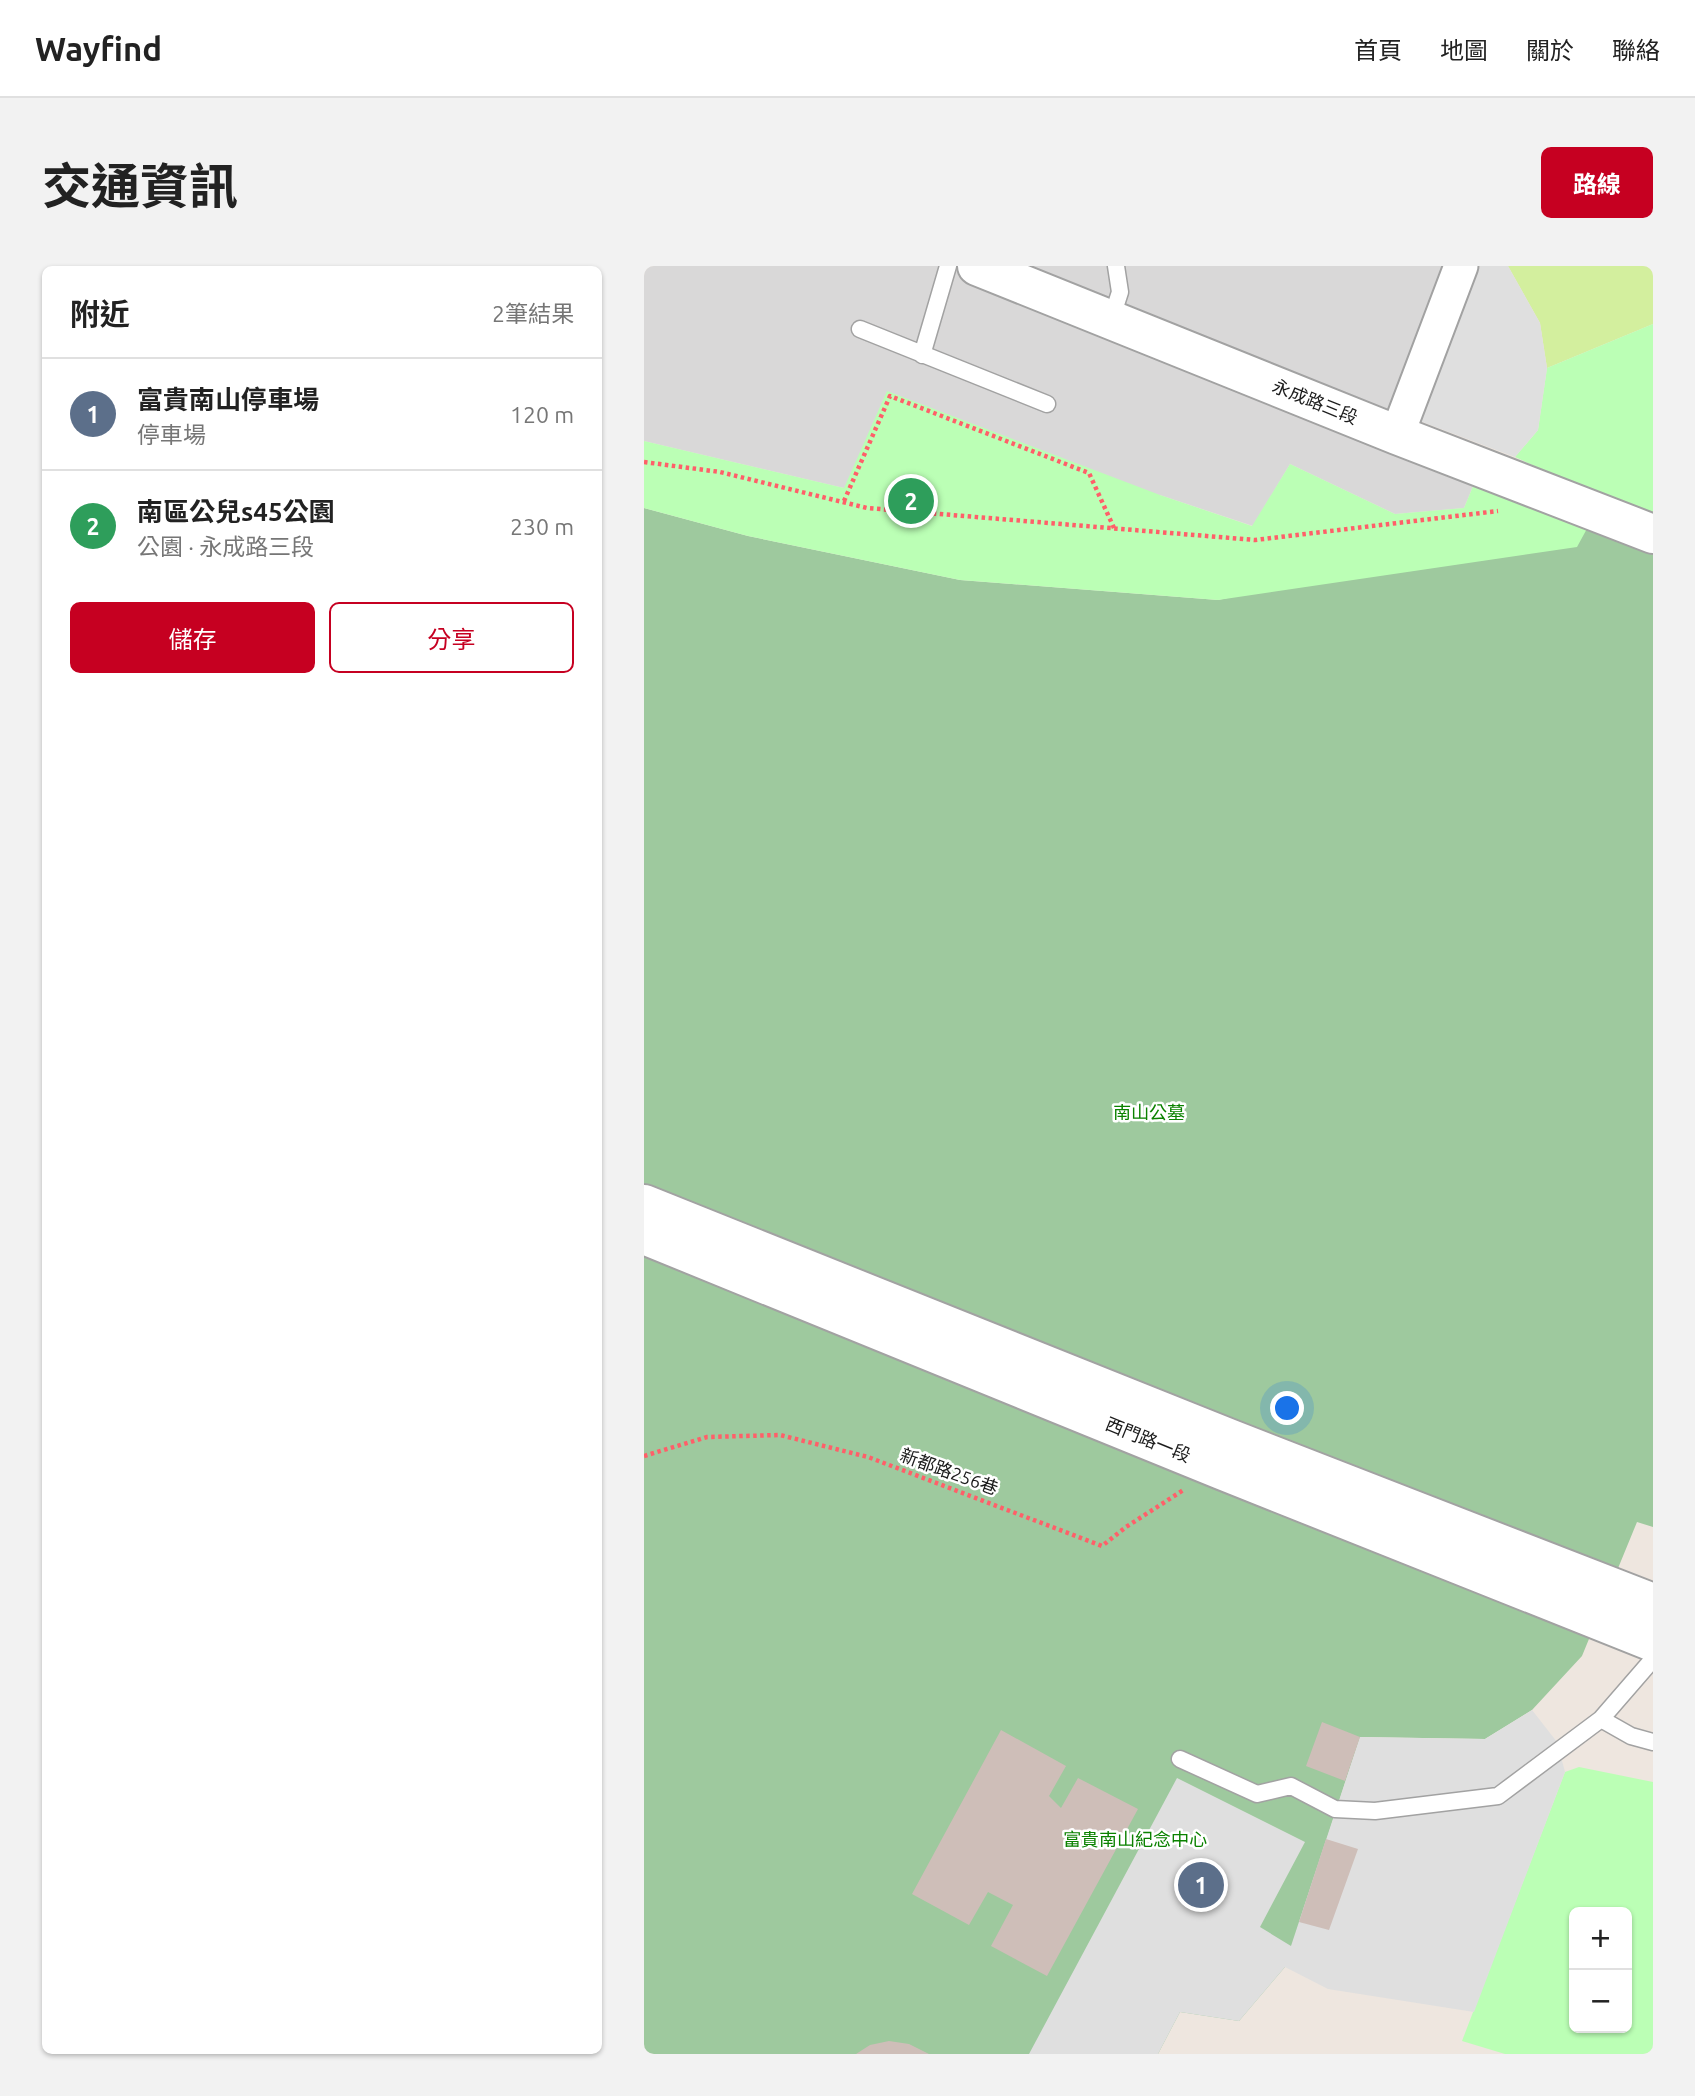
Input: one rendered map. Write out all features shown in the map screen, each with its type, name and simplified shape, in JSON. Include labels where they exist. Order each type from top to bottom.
[{"type":"street","name":"永成路三段","points":[[978,266],[1397,435],[1653,534]]},
{"type":"street","points":[[1397,435],[1461,266]]},
{"type":"street","name":"西門路一段","points":[[644,1204],[1231,1439],[1653,1603]]},
{"type":"street","name":"西門路一段","points":[[644,1236],[1653,1642]]},
{"type":"lane","points":[[922,355],[948,266]]},
{"type":"lane","points":[[1111,320],[1120,292],[1116,266]]},
{"type":"lane","points":[[860,329],[1047,404]]},
{"type":"lane","points":[[1180,1759],[1256,1794],[1291,1786],[1335,1809],[1375,1811],[1498,1796],[1601,1719],[1653,1659]]},
{"type":"lane","points":[[1601,1719],[1631,1736],[1653,1742]]},
{"type":"path","points":[[845,501],[890,396],[1090,473],[1114,528]]},
{"type":"path","points":[[644,462],[720,472],[867,508],[1255,540],[1535,507],[1548,492]]},
{"type":"path","name":"新都路256巷","points":[[644,1456],[707,1437],[780,1435],[868,1457],[1102,1546],[1126,1527],[1191,1485],[1221,1470]]},
{"type":"shaded area","points":[[644,266],[951,266],[1476,479],[1464,508],[1395,514],[1290,464],[1253,526],[1160,495],[844,488],[644,441]]},
{"type":"shaded area","points":[[1001,266],[1449,266],[1393,421]]},
{"type":"shaded area","points":[[1480,266],[1508,266],[1540,323],[1547,368],[1538,430],[1515,457],[1417,420]]},
{"type":"shaded area","points":[[1532,1710],[1557,1742],[1565,1772],[1474,2012],[1328,1989],[1285,1967],[1239,2021],[1180,2012],[1158,2054],[1029,2054],[1177,1778],[1305,1842],[1260,1927],[1291,1946],[1360,1737],[1485,1739]]},
{"type":"green space","points":[[1508,266],[1653,266],[1653,324],[1547,368],[1540,323]]},
{"type":"green space","points":[[1653,324],[1653,521],[1515,457],[1538,430],[1547,368]]},
{"type":"green space","points":[[887,391],[1160,495],[1252,526],[1290,464],[1395,514],[1464,508],[1476,479],[1589,525],[1577,547],[1218,600],[960,580],[748,536],[644,508],[644,441],[844,488]]},
{"type":"green space","name":"南山公墓","points":[[644,508],[748,536],[960,580],[1218,600],[1589,525],[1653,551],[1653,1527],[1637,1522],[1582,1656],[1532,1710],[1485,1739],[1360,1737],[1285,1967],[1239,2021],[1180,2012],[1158,2054],[644,2054]]},
{"type":"green space","points":[[1579,1767],[1653,1782],[1653,2054],[1505,2054],[1462,2041],[1565,1772]]},
{"type":"building","points":[[1322,1722],[1360,1737],[1345,1781],[1306,1766]]},
{"type":"building","points":[[1001,1730],[1066,1766],[1049,1796],[1061,1808],[1078,1778],[1138,1809],[1047,1976],[991,1946],[1013,1905],[988,1892],[969,1925],[912,1894]]},
{"type":"building","points":[[1326,1839],[1358,1849],[1329,1930],[1299,1922]]},
{"type":"building","points":[[889,2041],[909,2044],[929,2054],[856,2054],[870,2045]]},
{"type":"place","name":"南區公兒s45公園","points":[[911,501]]},
{"type":"place","name":"富貴南山停車場","points":[[1201,1885]]},
{"type":"park label","name":"富貴南山紀念中心","points":[[1135,1840]]}]
